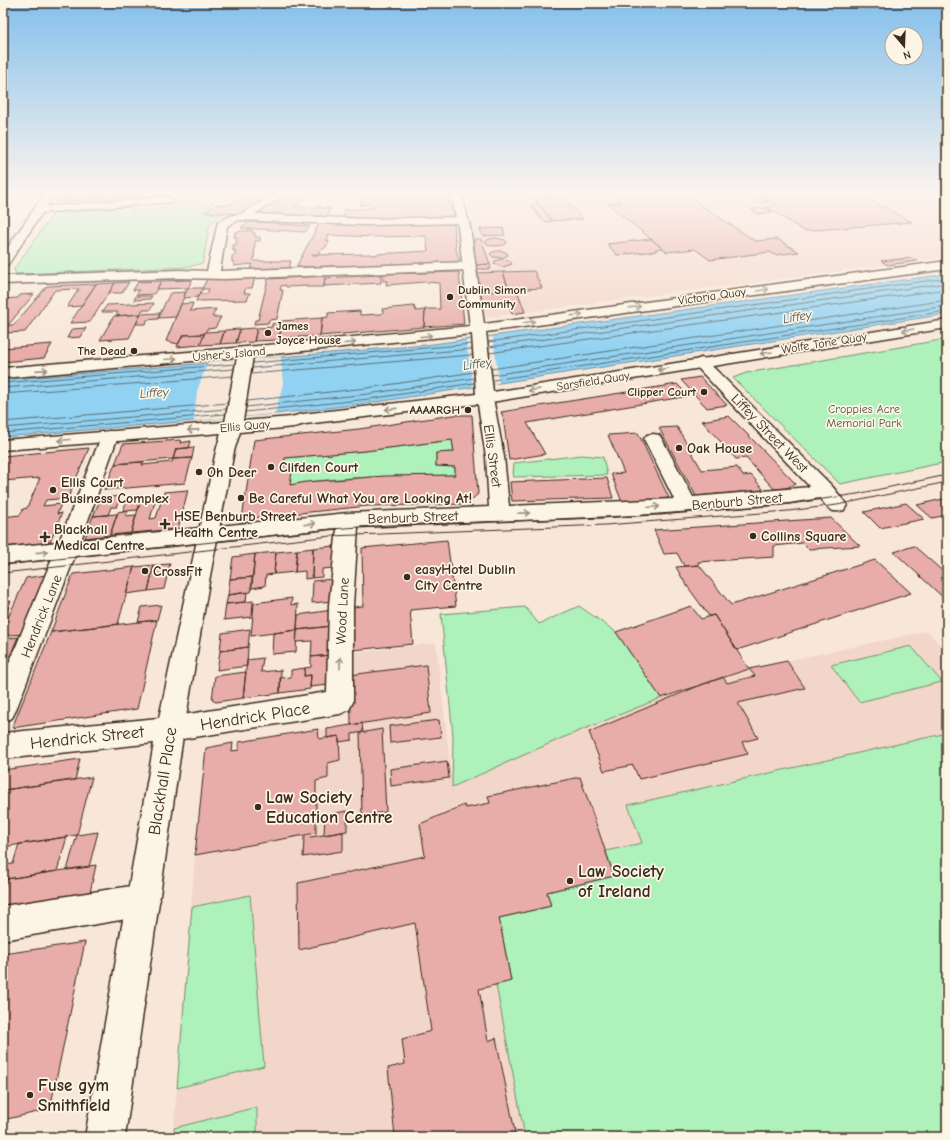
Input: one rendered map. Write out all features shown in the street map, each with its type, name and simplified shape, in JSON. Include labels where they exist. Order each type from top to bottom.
[{"type":"street","points":[[3,263],[15,245]]},
{"type":"street","points":[[214,274],[219,245]]},
{"type":"street","name":"Ellis Street","points":[[466,245],[479,334],[500,514]]},
{"type":"street","name":"Victoria Quay","points":[[479,334],[638,306],[947,265]]},
{"type":"street","points":[[3,280],[214,274],[231,275],[469,266]]},
{"type":"street","name":"Wolfe Tone Quay","points":[[701,363],[947,324]]},
{"type":"street","name":"Usher's Island","points":[[3,373],[246,356],[388,340],[479,334]]},
{"type":"street","name":"Blackhall Place","points":[[102,1133],[144,900],[170,729],[208,534],[225,451],[234,422],[246,356]]},
{"type":"street","name":"Sarsfield Quay","points":[[485,393],[701,363]]},
{"type":"street","name":"Liffey Street West","points":[[701,363],[831,498]]},
{"type":"street","name":"Ellis Quay","points":[[3,445],[109,436],[234,422],[294,422],[302,418],[485,393]]},
{"type":"street","name":"Hendrick Lane","points":[[3,710],[64,558],[109,436]]},
{"type":"street","points":[[653,439],[687,505]]},
{"type":"street","name":"Benburb Street","points":[[3,556],[64,558],[208,534],[348,520],[687,505],[789,496],[831,498]]},
{"type":"street","name":"Wood Lane","points":[[340,702],[341,605],[348,520]]},
{"type":"street","name":"Hendrick Place","points":[[170,729],[340,702]]},
{"type":"street","name":"Hendrick Street","points":[[3,746],[170,729]]},
{"type":"street","points":[[3,923],[144,900]]},
{"type":"shaded area","points":[[474,245],[947,245],[947,257],[489,317],[483,315],[481,292],[475,273]]},
{"type":"shaded area","name":"Law Society of Ireland","points":[[927,631],[947,652],[947,1137],[173,1137],[195,855],[206,748],[232,751],[239,750],[239,742],[351,725],[349,653],[436,643],[453,786],[562,738],[661,698],[749,669]]},
{"type":"green space","points":[[31,245],[206,245],[203,263],[188,267],[16,274],[14,269]]},
{"type":"green space","name":"Croppies Acre Memorial Park","points":[[947,339],[947,462],[840,484],[733,378],[746,373]]},
{"type":"green space","points":[[452,440],[454,452],[436,453],[436,466],[455,467],[455,475],[352,478],[290,485],[292,464],[284,466],[285,458],[365,451]]},
{"type":"green space","points":[[582,455],[603,457],[607,475],[513,477],[514,463]]},
{"type":"green space","points":[[579,606],[616,632],[661,698],[562,738],[452,787],[453,736],[441,614],[525,607],[539,624]]},
{"type":"green space","points":[[911,646],[942,682],[859,702],[831,665]]},
{"type":"green space","points":[[947,733],[947,1137],[525,1137],[496,985],[511,981],[499,918],[551,906],[547,892],[614,876],[606,851],[642,843],[628,805]]},
{"type":"green space","points":[[250,895],[264,1066],[177,1088],[192,907]]},
{"type":"green space","points":[[257,1107],[257,1137],[173,1137],[174,1128]]},
{"type":"water","name":"Liffey","points":[[947,274],[947,314],[370,403],[275,414],[3,437],[3,380],[426,345]]},
{"type":"pier","points":[[493,337],[499,383],[473,387],[466,341]]},
{"type":"pier","points":[[281,357],[283,384],[275,414],[194,421],[197,391],[208,362]]},
{"type":"building","points":[[233,245],[255,245],[254,261],[291,261],[289,268],[250,269],[252,264],[234,266],[232,256],[235,256],[235,250],[233,251]]},
{"type":"building","points":[[308,245],[327,245],[321,250],[320,253],[312,255],[376,255],[428,251],[427,245],[456,245],[460,263],[296,267]]},
{"type":"building","points":[[474,245],[483,245],[490,264],[475,265]]},
{"type":"building","points":[[608,245],[659,245],[662,248],[655,249],[657,251],[617,255]]},
{"type":"building","points":[[659,245],[787,245],[799,252],[775,255],[770,252],[710,260],[695,249],[667,252]]},
{"type":"building","points":[[495,251],[503,251],[508,255],[502,258],[493,257],[490,254]]},
{"type":"building","points":[[911,258],[917,261],[888,265],[881,261]]},
{"type":"building","points":[[501,259],[509,260],[512,264],[503,267],[494,264],[495,261]]},
{"type":"building","points":[[490,264],[491,269],[475,269],[475,265]]},
{"type":"building","points":[[534,271],[542,288],[509,290],[503,272]]},
{"type":"building","name":"Dublin Simon Community","points":[[459,272],[464,324],[424,327],[425,309],[440,309],[439,283],[425,282],[386,285],[387,281],[383,281],[383,274]]},
{"type":"building","points":[[503,272],[509,291],[481,292],[475,273]]},
{"type":"building","points":[[381,275],[381,283],[324,286],[325,278]]},
{"type":"building","points":[[325,276],[324,287],[281,286],[280,290],[283,290],[277,319],[269,320],[268,323],[254,324],[255,320],[258,320],[268,279]]},
{"type":"building","points":[[255,278],[252,288],[246,288],[244,293],[250,293],[247,300],[196,301],[199,294],[207,294],[209,289],[202,289],[207,279]]},
{"type":"building","points":[[192,280],[188,288],[157,289],[161,281]]},
{"type":"building","points":[[161,281],[154,294],[136,295],[139,290],[133,290],[138,282]]},
{"type":"building","points":[[129,282],[122,293],[109,293],[115,283]]},
{"type":"building","points":[[115,283],[90,322],[70,323],[96,284]]},
{"type":"building","points":[[96,284],[81,306],[67,307],[79,289],[55,290],[25,332],[3,333],[9,325],[14,325],[47,286]]},
{"type":"building","points":[[188,288],[203,288],[198,297],[183,298]]},
{"type":"building","points":[[517,290],[525,312],[512,314],[507,301],[481,303],[481,292]]},
{"type":"building","points":[[186,292],[176,317],[158,318],[170,293]]},
{"type":"building","points":[[34,294],[9,324],[3,324],[3,299],[18,298],[20,295]]},
{"type":"building","points":[[136,296],[152,296],[150,299],[134,300]]},
{"type":"building","points":[[154,303],[150,310],[142,310],[141,314],[116,316],[118,312],[102,312],[107,305]]},
{"type":"building","points":[[193,303],[190,311],[216,309],[212,317],[221,317],[215,328],[207,329],[204,334],[183,335],[178,344],[166,341],[181,304]]},
{"type":"building","points":[[414,306],[416,311],[425,310],[424,327],[320,336],[322,318],[328,317],[328,313],[360,311],[360,315],[381,314],[383,313],[382,309]]},
{"type":"building","points":[[161,313],[158,319],[147,320],[146,324],[136,324],[141,314]]},
{"type":"building","points":[[141,314],[129,338],[100,340],[114,316]]},
{"type":"building","points":[[322,318],[320,336],[279,338],[282,321]]},
{"type":"building","name":"James Joyce House","points":[[282,322],[279,340],[254,341],[257,328],[272,327],[272,324]]},
{"type":"building","points":[[86,328],[81,337],[67,338],[72,329]]},
{"type":"building","points":[[257,328],[254,342],[236,343],[240,329]]},
{"type":"building","points":[[240,329],[236,343],[220,344],[225,330]]},
{"type":"building","points":[[224,331],[220,344],[200,345],[205,332]]},
{"type":"building","points":[[204,334],[200,345],[177,347],[183,335]]},
{"type":"building","points":[[52,344],[44,358],[3,362],[3,348]]},
{"type":"building","name":"Clipper Court","points":[[700,377],[727,405],[707,408],[681,380]]},
{"type":"building","points":[[677,384],[689,396],[527,423],[545,454],[509,460],[501,412]]},
{"type":"building","name":"Clifden Court","points":[[453,415],[472,415],[478,494],[467,504],[368,506],[242,519],[254,440],[359,429]],"holes":[[[452,440],[454,452],[436,453],[436,466],[455,467],[455,475],[385,476],[306,482],[290,485],[293,464],[284,466],[285,458],[365,451]]]},
{"type":"building","points":[[729,416],[796,484],[786,488],[774,489],[746,458],[736,459],[702,421]]},
{"type":"building","name":"Oak House","points":[[677,427],[702,470],[737,467],[743,476],[751,475],[764,490],[696,496],[659,428]]},
{"type":"building","points":[[638,433],[669,498],[622,502],[611,474],[624,473],[608,435]]},
{"type":"building","points":[[181,440],[180,443],[191,441],[189,448],[176,449],[173,459],[115,464],[123,444]]},
{"type":"building","points":[[194,447],[192,458],[173,459],[176,449]]},
{"type":"building","name":"Ellis Court Business Complex","points":[[89,448],[68,498],[46,500],[43,506],[61,504],[57,514],[62,513],[49,545],[34,547],[35,544],[3,547],[3,517],[20,515],[23,509],[27,508],[40,478],[3,481],[3,456]]},
{"type":"building","points":[[192,458],[185,483],[104,490],[115,464],[143,462],[142,465],[172,462],[173,459]]},
{"type":"building","points":[[607,478],[613,498],[512,501],[510,482]]},
{"type":"building","points":[[188,490],[178,529],[131,533],[142,496],[157,495],[150,519],[156,518],[164,492]]},
{"type":"building","points":[[142,495],[138,510],[123,511],[128,497]]},
{"type":"building","points":[[121,496],[117,507],[111,507],[108,515],[93,516],[101,498]]},
{"type":"building","points":[[947,498],[947,515],[932,518],[917,505]]},
{"type":"building","points":[[906,503],[924,519],[880,528],[864,512]]},
{"type":"building","points":[[128,510],[126,516],[136,515],[131,533],[110,535],[118,512]]},
{"type":"building","points":[[117,514],[110,535],[85,538],[93,516]]},
{"type":"building","name":"Collins Square","points":[[831,518],[860,546],[809,549],[803,543],[774,546],[774,557],[698,562],[699,565],[684,566],[677,553],[664,554],[654,530]]},
{"type":"building","name":"easyHotel Dublin City Centre","points":[[447,540],[456,606],[410,610],[413,644],[353,650],[353,607],[363,606],[362,548]]},
{"type":"building","points":[[334,546],[334,568],[322,569],[322,577],[312,578],[313,548]]},
{"type":"building","points":[[914,546],[947,575],[947,601],[894,552]]},
{"type":"building","points":[[313,548],[312,578],[305,579],[305,571],[295,572],[297,550]]},
{"type":"building","points":[[297,550],[295,572],[274,574],[276,552]]},
{"type":"building","points":[[276,552],[274,574],[266,575],[265,586],[251,588],[255,554]]},
{"type":"building","points":[[255,554],[253,577],[230,579],[233,557]]},
{"type":"building","points":[[875,560],[911,593],[737,650],[714,615],[709,616],[685,583],[676,567],[699,565],[731,605]]},
{"type":"building","points":[[170,564],[164,589],[148,591],[154,565]]},
{"type":"building","points":[[154,565],[148,591],[126,594],[134,567]]},
{"type":"building","points":[[134,567],[118,624],[51,632],[73,574]]},
{"type":"building","points":[[46,575],[22,634],[3,636],[3,629],[26,578]]},
{"type":"building","points":[[253,577],[251,592],[228,595],[230,579]]},
{"type":"building","points":[[333,579],[333,601],[312,603],[313,581]]},
{"type":"building","points":[[247,592],[246,602],[226,604],[228,595]]},
{"type":"building","points":[[292,598],[291,605],[298,604],[297,630],[251,636],[254,603]]},
{"type":"building","points":[[11,601],[3,619],[3,602]]},
{"type":"building","points":[[253,601],[252,617],[224,620],[226,604]]},
{"type":"building","points":[[161,605],[157,620],[138,622],[142,607]]},
{"type":"building","points":[[691,606],[701,619],[714,615],[749,669],[661,698],[616,632]]},
{"type":"building","points":[[332,610],[331,626],[297,630],[298,615]]},
{"type":"building","points":[[157,620],[137,709],[12,728],[51,632]]},
{"type":"building","points":[[331,626],[330,655],[311,657],[312,641],[296,642],[297,630]]},
{"type":"building","points":[[250,629],[248,647],[220,651],[222,633]]},
{"type":"building","points":[[297,630],[296,652],[272,654],[273,633]]},
{"type":"building","points":[[18,637],[3,672],[3,639]]},
{"type":"building","points":[[248,647],[247,666],[217,670],[220,651]]},
{"type":"building","points":[[330,655],[329,685],[310,687],[311,675],[304,676],[305,668],[311,667],[311,657]]},
{"type":"building","points":[[263,658],[261,672],[281,670],[280,693],[243,698],[247,660]]},
{"type":"building","points":[[787,661],[805,688],[738,703],[758,738],[742,742],[748,754],[639,779],[633,765],[604,771],[589,732],[723,677],[727,683],[755,676],[749,669]]},
{"type":"building","points":[[426,665],[431,713],[351,725],[350,675]]},
{"type":"building","points":[[305,668],[304,676],[311,675],[310,689],[280,693],[280,678],[291,677],[291,670]]},
{"type":"building","points":[[246,672],[243,698],[216,702],[212,700],[215,676]]},
{"type":"building","points":[[439,720],[441,737],[390,743],[389,726]]},
{"type":"building","points":[[362,723],[363,732],[352,734],[352,740],[339,742],[339,736],[327,738],[327,729]]},
{"type":"building","name":"Law Society Education Centre","points":[[318,729],[319,739],[339,736],[340,760],[328,763],[328,778],[316,781],[316,833],[195,855],[206,748],[233,743],[232,751],[239,750],[239,742]]},
{"type":"building","points":[[382,729],[386,812],[362,815],[360,733]]},
{"type":"building","points":[[80,759],[75,780],[4,790],[3,793],[3,770]]},
{"type":"building","points":[[447,761],[449,778],[391,786],[390,769]]},
{"type":"building","points":[[92,777],[77,835],[3,847],[4,790]]},
{"type":"building","points":[[580,777],[614,876],[547,892],[551,906],[499,918],[511,981],[479,989],[488,1041],[496,1038],[516,1137],[395,1137],[388,1068],[405,1064],[402,1039],[431,1031],[415,923],[299,950],[298,883],[425,856],[420,824],[464,805],[466,808],[490,803],[488,796]]},
{"type":"building","points":[[347,811],[347,831],[324,835],[325,815]]},
{"type":"building","points":[[98,832],[89,867],[67,870],[77,835]]},
{"type":"building","points":[[343,832],[343,851],[303,857],[304,838]]},
{"type":"building","points":[[67,837],[57,871],[7,879],[3,892],[3,865],[13,864],[19,844]]},
{"type":"building","points":[[96,865],[89,897],[3,910],[3,892],[7,879]]},
{"type":"building","points":[[85,942],[50,1109],[3,1120],[3,954]]},
{"type":"tram line","points":[[3,565],[331,529],[388,525],[603,518],[783,505],[857,494],[947,475]]},
{"type":"tram line","points":[[3,573],[331,536],[605,525],[788,511],[837,505],[947,482]]},
{"type":"place","name":"Dublin Simon Community","points":[[450,297]]},
{"type":"place","name":"James Joyce House","points":[[268,333]]},
{"type":"place","name":"The Dead","points":[[134,351]]},
{"type":"place","name":"Clipper Court","points":[[704,392]]},
{"type":"place","name":"AAAARGH","points":[[468,410]]},
{"type":"place","name":"Oak House","points":[[679,448]]},
{"type":"place","name":"Clifden Court","points":[[271,467]]},
{"type":"place","name":"Oh Deer","points":[[199,472]]},
{"type":"place","name":"Ellis Court Business Complex","points":[[53,490]]},
{"type":"place","name":"Be Careful What You are Looking At!","points":[[241,498]]},
{"type":"place","name":"HSE Benburb Street Health Centre","points":[[165,524]]},
{"type":"place","name":"Collins Square","points":[[753,536]]},
{"type":"place","name":"Blackhall Medical Centre","points":[[45,537]]},
{"type":"place","name":"CrossFit","points":[[145,571]]},
{"type":"place","name":"easyHotel Dublin City Centre","points":[[407,577]]},
{"type":"place","name":"Law Society Education Centre","points":[[258,807]]},
{"type":"place","name":"Law Society of Ireland","points":[[570,881]]},
{"type":"place","name":"Fuse gym Smithfield","points":[[30,1095]]}]
